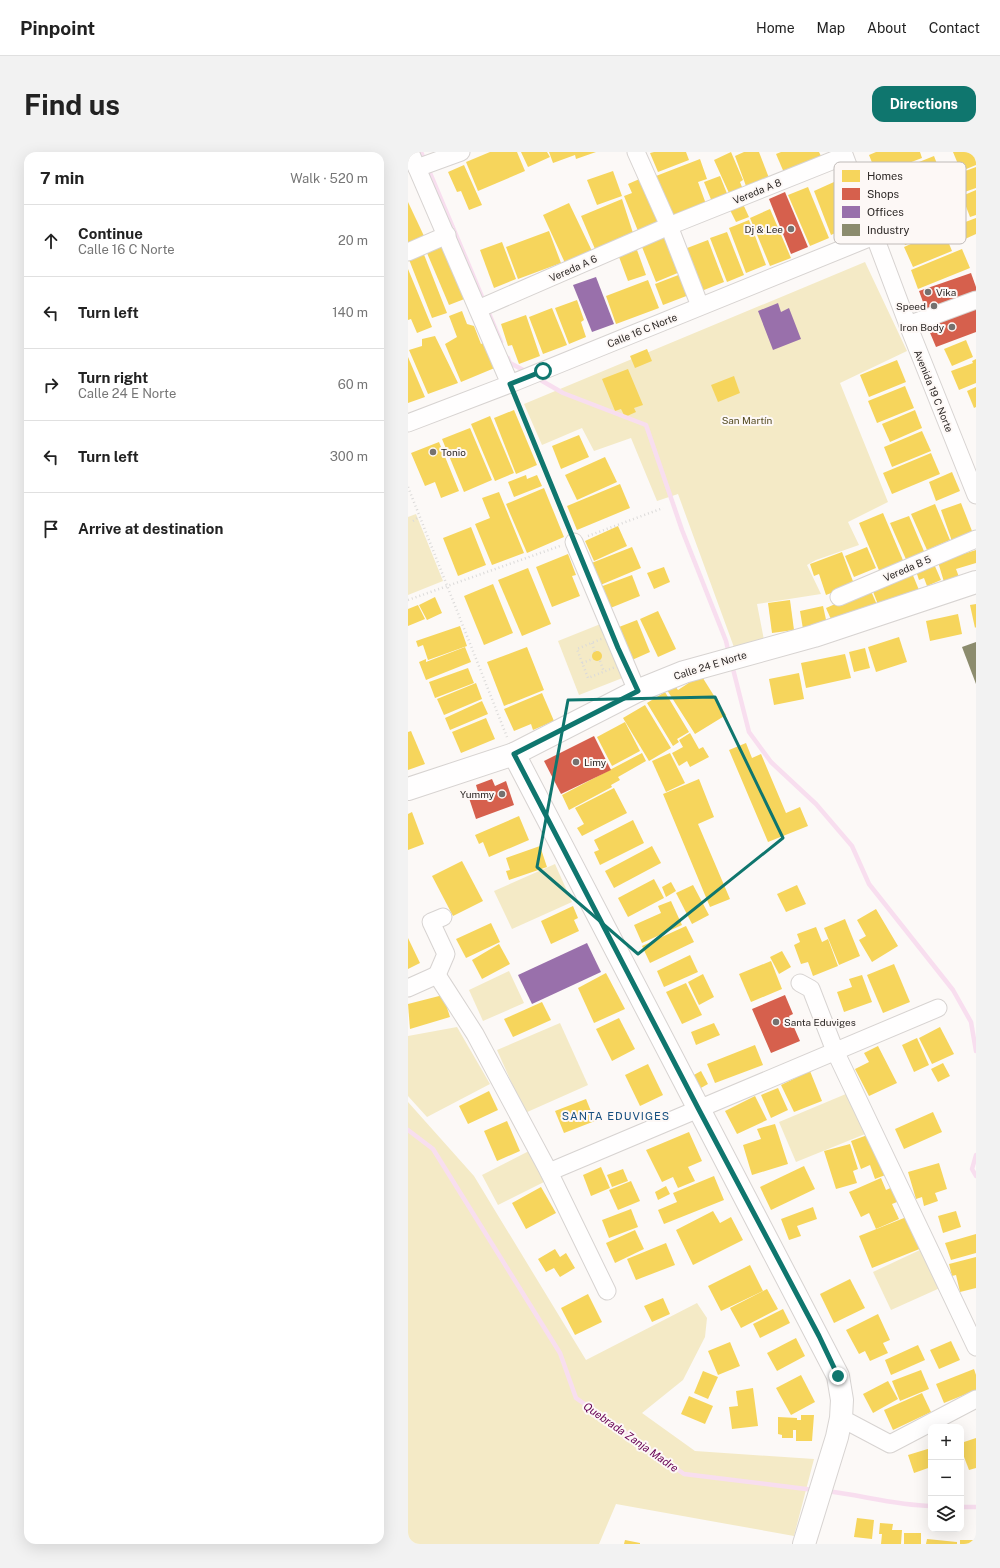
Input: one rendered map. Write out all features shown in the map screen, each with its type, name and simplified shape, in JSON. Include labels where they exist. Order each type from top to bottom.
[{"type":"street","points":[[410,152],[479,309],[515,382]]},
{"type":"street","points":[[418,168],[461,152]]},
{"type":"street","points":[[636,152],[669,226],[700,306]]},
{"type":"street","name":"Vereda A 8","points":[[669,226],[844,154]]},
{"type":"street","name":"Vereda A 6","points":[[479,309],[669,226]]},
{"type":"street","points":[[408,252],[447,236]]},
{"type":"street","name":"Calle 16 C Norte","points":[[408,423],[543,371],[854,244]]},
{"type":"street","name":"Avenida 19 C Norte","points":[[877,244],[976,495]]},
{"type":"street","points":[[908,325],[976,300]]},
{"type":"street","name":"Vereda B 5","points":[[839,597],[976,539]]},
{"type":"street","points":[[574,542],[638,691]]},
{"type":"street","name":"Calle 24 E Norte","points":[[408,789],[514,754],[638,691],[684,672],[814,636],[976,582]]},
{"type":"street","points":[[514,754],[698,1108],[819,1336],[838,1376],[842,1400],[841,1418],[804,1544]]},
{"type":"street","points":[[408,988],[437,975],[446,954],[431,922],[443,917]]},
{"type":"street","points":[[437,975],[475,1034],[549,1172],[607,1291]]},
{"type":"street","points":[[800,983],[811,989],[835,1051],[976,1347]]},
{"type":"street","points":[[549,1172],[938,1008]]},
{"type":"street","points":[[841,1418],[890,1444],[976,1399]]},
{"type":"path","points":[[515,382],[574,542]]},
{"type":"path","points":[[408,487],[514,754]]},
{"type":"path","points":[[408,600],[574,542],[663,508]]},
{"type":"path","points":[[413,521],[419,517]]},
{"type":"path","points":[[606,637],[618,666],[588,678],[577,649],[592,643],[606,637]]},
{"type":"path","points":[[592,643],[595,652]]},
{"type":"path","points":[[582,663],[593,659]]},
{"type":"path","points":[[600,661],[604,672]]},
{"type":"highlighted area","points":[[715,697],[783,838],[638,954],[537,867],[568,700]]},
{"type":"green space","name":"San Martín","points":[[865,262],[907,351],[840,383],[888,502],[848,522],[859,545],[816,560],[807,565],[821,594],[757,604],[764,640],[735,650],[678,494],[657,501],[631,438],[594,451],[582,428],[542,445],[524,404]]},
{"type":"green space","points":[[416,514],[443,581],[408,595],[408,517]]},
{"type":"green space","points":[[603,623],[625,677],[579,695],[558,641]]},
{"type":"green space","points":[[555,864],[572,902],[512,929],[494,891]]},
{"type":"green space","points":[[509,971],[524,1003],[483,1021],[469,990]]},
{"type":"green space","points":[[560,1023],[588,1085],[525,1113],[497,1050]]},
{"type":"green space","points":[[457,1027],[490,1084],[427,1117],[408,1096],[408,1036]]},
{"type":"green space","points":[[853,1091],[870,1132],[796,1162],[779,1122]]},
{"type":"green space","points":[[408,1102],[474,1176],[586,1360],[697,1303],[707,1318],[705,1337],[683,1380],[642,1413],[695,1451],[814,1459],[794,1536],[616,1504],[599,1544],[408,1544]]},
{"type":"green space","points":[[529,1151],[544,1182],[498,1205],[482,1175]]},
{"type":"green space","points":[[922,1249],[940,1288],[891,1310],[873,1272]]},
{"type":"building: Homes","points":[[490,152],[517,152],[525,171],[478,191],[466,162]]},
{"type":"building: Homes","points":[[521,152],[547,152],[550,157],[528,167]]},
{"type":"building: Homes","points":[[549,152],[596,152],[576,159],[575,155],[553,163]]},
{"type":"building: Homes","points":[[686,152],[689,160],[658,172],[650,153]]},
{"type":"building: Homes","points":[[731,152],[743,180],[740,182],[742,187],[729,193],[714,160]]},
{"type":"building: Homes","points":[[744,152],[759,152],[769,178],[746,186],[735,156]]},
{"type":"building: Homes","points":[[781,152],[819,152],[823,160],[785,175],[776,154]]},
{"type":"building: Homes","points":[[876,152],[920,152],[922,158],[911,162],[872,162],[869,155]]},
{"type":"building: Homes","points":[[953,152],[976,152],[976,165],[966,169],[966,162],[957,162]]},
{"type":"building: Homes","points":[[934,156],[936,162],[919,162]]},
{"type":"building: Homes","points":[[700,159],[707,179],[698,182],[706,204],[672,217],[656,176]]},
{"type":"building: Homes","points":[[464,165],[482,205],[469,210],[461,191],[457,192],[448,172]]},
{"type":"building: Homes","points":[[976,167],[976,188],[966,192],[966,171]]},
{"type":"building: Homes","points":[[613,171],[622,196],[597,205],[587,180]]},
{"type":"building: Homes","points":[[720,176],[728,196],[712,202],[704,182]]},
{"type":"building: Homes","points":[[644,177],[662,222],[638,231],[624,196],[632,193],[628,184]]},
{"type":"building: Homes","points":[[834,182],[834,234],[831,235],[814,191]]},
{"type":"building: Homes","points":[[808,187],[829,238],[810,246],[788,195]]},
{"type":"building: Homes","points":[[976,190],[976,215],[970,217],[966,206],[966,194]]},
{"type":"building: Homes","points":[[622,199],[633,233],[595,249],[581,216]]},
{"type":"building: Homes","points":[[408,202],[424,236],[408,243]]},
{"type":"building: Homes","points":[[569,203],[592,251],[565,263],[543,215]]},
{"type":"building: Homes","points":[[743,204],[749,217],[736,222],[730,210]]},
{"type":"building: Homes","points":[[770,209],[791,258],[770,266],[750,218]]},
{"type":"building: Homes","points":[[976,218],[976,234],[966,239],[966,222]]},
{"type":"building: Homes","points":[[749,220],[766,265],[746,273],[729,228]]},
{"type":"building: Homes","points":[[549,231],[561,263],[518,279],[506,247]]},
{"type":"building: Homes","points":[[727,232],[744,275],[727,282],[710,238]]},
{"type":"building: Homes","points":[[666,237],[680,272],[656,282],[642,247]]},
{"type":"building: Homes","points":[[708,240],[724,282],[699,292],[682,250]]},
{"type":"building: Homes","points":[[502,242],[516,279],[494,288],[480,250]]},
{"type":"building: Homes","points":[[911,244],[949,244],[952,251],[913,267],[904,247]]},
{"type":"building: Homes","points":[[445,245],[467,298],[449,305],[427,253]]},
{"type":"building: Homes","points":[[962,249],[970,268],[918,289],[911,270]]},
{"type":"building: Homes","points":[[637,250],[646,275],[628,281],[619,257]]},
{"type":"building: Homes","points":[[423,252],[447,313],[432,318],[408,257]]},
{"type":"building: Homes","points":[[408,269],[432,327],[417,333],[411,319],[408,320]]},
{"type":"building: Homes","points":[[681,274],[689,295],[663,305],[655,284]]},
{"type":"building: Homes","points":[[648,280],[659,308],[616,324],[606,296]]},
{"type":"building: Homes","points":[[577,300],[584,320],[581,322],[586,337],[569,344],[555,308]]},
{"type":"building: Homes","points":[[552,308],[567,345],[543,354],[529,317]]},
{"type":"building: Homes","points":[[462,311],[467,324],[474,326],[481,344],[487,341],[497,367],[461,382],[445,344],[457,337],[449,316]]},
{"type":"building: Homes","points":[[526,315],[540,356],[519,364],[512,345],[508,346],[501,324]]},
{"type":"building: Homes","points":[[435,336],[458,383],[428,394],[409,350],[422,346],[422,339]]},
{"type":"building: Homes","points":[[966,340],[973,357],[952,366],[944,349]]},
{"type":"building: Homes","points":[[647,349],[652,361],[635,368],[630,356]]},
{"type":"building: Homes","points":[[408,357],[425,397],[408,403]]},
{"type":"building: Homes","points":[[976,359],[976,383],[959,390],[951,371],[973,363],[972,361]]},
{"type":"building: Homes","points":[[897,360],[906,382],[869,397],[860,375]]},
{"type":"building: Homes","points":[[628,369],[643,405],[634,408],[636,412],[625,417],[621,409],[615,411],[602,379]]},
{"type":"building: Homes","points":[[734,376],[740,393],[718,402],[711,385]]},
{"type":"building: Homes","points":[[905,386],[914,408],[877,423],[868,401]]},
{"type":"building: Homes","points":[[976,387],[976,407],[974,408],[967,391]]},
{"type":"building: Homes","points":[[514,410],[537,465],[516,474],[494,418]]},
{"type":"building: Homes","points":[[915,410],[922,428],[890,442],[882,424]]},
{"type":"building: Homes","points":[[490,416],[514,473],[495,481],[471,424]]},
{"type":"building: Homes","points":[[470,428],[492,480],[464,492],[442,439]]},
{"type":"building: Homes","points":[[922,431],[931,451],[892,467],[884,447]]},
{"type":"building: Homes","points":[[579,435],[589,457],[561,469],[552,446]]},
{"type":"building: Homes","points":[[439,442],[459,491],[441,498],[435,482],[425,486],[411,453]]},
{"type":"building: Homes","points":[[931,453],[940,474],[892,494],[883,473]]},
{"type":"building: Homes","points":[[605,457],[617,482],[577,500],[565,475]]},
{"type":"building: Homes","points":[[952,472],[960,491],[936,501],[929,482]]},
{"type":"building: Homes","points":[[526,475],[527,479],[537,475],[542,486],[514,497],[508,482]]},
{"type":"building: Homes","points":[[620,484],[630,508],[577,530],[567,506]]},
{"type":"building: Homes","points":[[544,488],[564,537],[527,553],[506,504]]},
{"type":"building: Homes","points":[[499,492],[524,553],[492,565],[475,524],[490,518],[482,498]]},
{"type":"building: Homes","points":[[961,503],[974,536],[953,544],[941,510]]},
{"type":"building: Homes","points":[[935,504],[950,540],[927,550],[911,514]]},
{"type":"building: Homes","points":[[883,513],[905,565],[881,575],[859,523]]},
{"type":"building: Homes","points":[[909,516],[926,556],[908,564],[890,523]]},
{"type":"building: Homes","points":[[618,526],[627,546],[594,561],[585,541]]},
{"type":"building: Homes","points":[[471,527],[486,565],[458,576],[443,538]]},
{"type":"building: Homes","points":[[632,547],[641,568],[598,586],[589,564]]},
{"type":"building: Homes","points":[[867,547],[876,568],[854,577],[845,556]]},
{"type":"building: Homes","points":[[976,550],[976,563],[956,569],[959,577],[944,582],[938,562]]},
{"type":"building: Homes","points":[[842,552],[854,584],[826,595],[819,574],[814,576],[810,564]]},
{"type":"building: Homes","points":[[568,554],[576,575],[572,576],[580,596],[552,607],[536,567]]},
{"type":"building: Homes","points":[[934,564],[941,580],[927,586],[924,578],[919,580],[916,571]]},
{"type":"building: Homes","points":[[664,567],[670,582],[654,589],[647,573]]},
{"type":"building: Homes","points":[[528,568],[551,624],[522,636],[498,580]]},
{"type":"building: Homes","points":[[912,573],[919,590],[879,607],[872,589]]},
{"type":"building: Homes","points":[[632,575],[640,596],[608,609],[600,587]]},
{"type":"building: Homes","points":[[493,584],[513,633],[484,645],[464,596]]},
{"type":"building: Homes","points":[[870,589],[878,607],[834,626],[826,608]]},
{"type":"building: Homes","points":[[435,597],[442,613],[427,620],[419,605]]},
{"type":"building: Homes","points":[[790,600],[794,630],[772,633],[768,603]]},
{"type":"building: Homes","points":[[976,604],[976,627],[975,628],[970,605]]},
{"type":"building: Homes","points":[[418,605],[425,619],[408,626],[408,609]]},
{"type":"building: Homes","points":[[823,606],[827,624],[803,629],[800,611]]},
{"type":"building: Homes","points":[[658,611],[676,649],[658,657],[640,619]]},
{"type":"building: Homes","points":[[958,614],[962,634],[930,641],[926,621]]},
{"type":"building: Homes","points":[[637,620],[650,652],[632,660],[619,627]]},
{"type":"building: Homes","points":[[460,626],[467,646],[428,660],[423,645],[418,647],[416,641]]},
{"type":"building: Homes","points":[[899,637],[907,662],[876,672],[868,647]]},
{"type":"building: Homes","points":[[465,647],[471,662],[426,680],[419,662],[426,659],[426,662]]},
{"type":"building: Homes","points":[[527,647],[544,690],[504,706],[487,662]]},
{"type":"building: Homes","points":[[865,648],[870,668],[854,672],[849,652]]},
{"type":"building: Homes","points":[[595,651],[599,651],[601,652],[601,660],[595,661],[592,658],[592,654]]},
{"type":"building: Homes","points":[[845,654],[851,678],[806,688],[801,663]]},
{"type":"building: Homes","points":[[468,668],[474,683],[435,698],[429,682]]},
{"type":"building: Homes","points":[[799,673],[804,699],[774,705],[769,679]]},
{"type":"building: Homes","points":[[701,675],[726,715],[695,734],[667,690],[675,686],[678,690]]},
{"type":"building: Homes","points":[[476,683],[482,699],[444,715],[437,699]]},
{"type":"building: Homes","points":[[665,692],[689,732],[677,739],[679,742],[673,746],[647,703]]},
{"type":"building: Homes","points":[[542,693],[554,721],[533,730],[531,724],[514,731],[504,709]]},
{"type":"building: Homes","points":[[482,701],[488,714],[450,730],[445,718]]},
{"type":"building: Homes","points":[[645,705],[671,748],[649,761],[623,718]]},
{"type":"building: Homes","points":[[486,718],[495,739],[461,753],[452,732]]},
{"type":"building: Homes","points":[[625,722],[640,751],[612,766],[597,737]]},
{"type":"building: Homes","points":[[411,731],[425,764],[408,770],[408,732]]},
{"type":"building: Homes","points":[[690,733],[699,749],[703,747],[709,757],[690,767],[687,761],[679,766],[672,753],[683,747],[679,740]]},
{"type":"building: Homes","points":[[746,743],[752,758],[761,754],[786,813],[800,807],[808,826],[768,842],[729,750]]},
{"type":"building: Homes","points":[[642,753],[646,761],[618,777],[620,780],[611,785],[612,787],[569,810],[562,795]]},
{"type":"building: Homes","points":[[670,753],[685,783],[666,792],[652,761]]},
{"type":"building: Homes","points":[[699,779],[714,817],[698,824],[730,899],[710,907],[663,794]]},
{"type":"building: Homes","points":[[614,788],[627,813],[582,836],[577,828],[584,824],[575,808]]},
{"type":"building: Homes","points":[[412,812],[424,844],[408,850],[408,814]]},
{"type":"building: Homes","points":[[519,816],[529,840],[489,857],[483,842],[479,844],[475,835]]},
{"type":"building: Homes","points":[[633,820],[644,843],[600,865],[594,852],[599,850],[594,840]]},
{"type":"building: Homes","points":[[540,846],[547,867],[509,880],[506,871],[510,870],[506,858]]},
{"type":"building: Homes","points":[[652,846],[661,863],[614,888],[605,871]]},
{"type":"building: Homes","points":[[462,861],[483,901],[453,916],[432,876]]},
{"type":"building: Homes","points":[[654,879],[664,898],[628,917],[618,898]]},
{"type":"building: Homes","points":[[671,882],[676,891],[666,897],[662,887]]},
{"type":"building: Homes","points":[[693,885],[709,915],[692,924],[676,893]]},
{"type":"building: Homes","points":[[797,885],[806,904],[786,912],[777,894]]},
{"type":"building: Homes","points":[[671,901],[682,925],[642,943],[634,925],[661,913],[658,906]]},
{"type":"building: Homes","points":[[573,906],[578,918],[574,920],[579,931],[551,944],[541,921]]},
{"type":"building: Homes","points":[[876,909],[898,946],[872,962],[859,940],[866,936],[857,920]]},
{"type":"building: Homes","points":[[845,919],[860,956],[839,965],[824,928]]},
{"type":"building: Homes","points":[[491,923],[500,942],[466,958],[456,939]]},
{"type":"building: Homes","points":[[686,926],[694,942],[650,963],[642,946]]},
{"type":"building: Homes","points":[[816,927],[822,942],[828,939],[838,966],[813,976],[808,962],[801,964],[794,945],[800,942],[797,934]]},
{"type":"building: Homes","points":[[408,938],[420,963],[408,969]]},
{"type":"building: Homes","points":[[499,944],[510,964],[482,979],[472,960]]},
{"type":"building: Homes","points":[[782,951],[791,967],[779,974],[770,957]]},
{"type":"building: Homes","points":[[690,955],[698,972],[664,987],[657,971]]},
{"type":"building: Homes","points":[[771,961],[782,989],[751,1002],[739,974]]},
{"type":"building: Homes","points":[[894,964],[910,1002],[883,1013],[867,975]]},
{"type":"building: Homes","points":[[606,973],[625,1009],[594,1023],[578,988]]},
{"type":"building: Homes","points":[[703,974],[714,997],[699,1005],[688,982]]},
{"type":"building: Homes","points":[[862,975],[872,1002],[844,1012],[837,992],[852,987],[849,979]]},
{"type":"building: Homes","points":[[686,983],[702,1015],[682,1024],[666,992]]},
{"type":"building: Homes","points":[[443,995],[450,1017],[410,1029],[408,1004]]},
{"type":"building: Homes","points":[[542,1002],[551,1020],[513,1037],[504,1019]]},
{"type":"building: Homes","points":[[619,1018],[635,1049],[612,1061],[596,1029]]},
{"type":"building: Homes","points":[[714,1023],[720,1035],[696,1045],[691,1032]]},
{"type":"building: Homes","points":[[940,1027],[954,1054],[932,1064],[919,1038]]},
{"type":"building: Homes","points":[[917,1038],[929,1065],[914,1072],[902,1045]]},
{"type":"building: Homes","points":[[755,1045],[763,1065],[715,1083],[707,1064]]},
{"type":"building: Homes","points":[[878,1046],[897,1083],[869,1096],[855,1069],[869,1062],[864,1053]]},
{"type":"building: Homes","points":[[943,1063],[950,1076],[938,1082],[931,1069]]},
{"type":"building: Homes","points":[[648,1064],[663,1095],[640,1106],[625,1075]]},
{"type":"building: Homes","points":[[701,1071],[708,1084],[699,1089],[692,1076]]},
{"type":"building: Homes","points":[[810,1071],[822,1101],[794,1112],[781,1085]]},
{"type":"building: Homes","points":[[778,1088],[788,1110],[771,1118],[761,1095]]},
{"type":"building: Homes","points":[[489,1091],[498,1110],[468,1124],[459,1106]]},
{"type":"building: Homes","points":[[755,1096],[767,1120],[737,1134],[725,1111]]},
{"type":"building: Homes","points":[[586,1099],[595,1121],[564,1133],[555,1111]]},
{"type":"building: Homes","points":[[933,1112],[942,1132],[904,1149],[895,1129]]},
{"type":"building: Homes","points":[[507,1121],[520,1151],[497,1161],[484,1131]]},
{"type":"building: Homes","points":[[775,1124],[788,1164],[752,1175],[743,1145],[761,1139],[757,1129]]},
{"type":"building: Homes","points":[[689,1132],[702,1161],[688,1167],[695,1181],[678,1188],[673,1177],[662,1182],[646,1150]]},
{"type":"building: Homes","points":[[873,1133],[888,1174],[875,1179],[870,1165],[861,1169],[851,1141]]},
{"type":"building: Homes","points":[[850,1144],[858,1169],[853,1171],[857,1183],[836,1189],[824,1151]]},
{"type":"building: Homes","points":[[939,1163],[947,1189],[935,1193],[938,1201],[924,1206],[922,1197],[916,1199],[908,1172]]},
{"type":"building: Homes","points":[[804,1166],[815,1189],[771,1210],[760,1187]]},
{"type":"building: Homes","points":[[601,1167],[610,1188],[591,1196],[583,1175]]},
{"type":"building: Homes","points":[[623,1169],[628,1181],[612,1187],[607,1175]]},
{"type":"building: Homes","points":[[714,1176],[724,1200],[664,1224],[658,1210],[677,1202],[673,1193]]},
{"type":"building: Homes","points":[[881,1178],[886,1190],[895,1186],[902,1200],[892,1204],[899,1219],[876,1229],[869,1213],[861,1217],[849,1192]]},
{"type":"building: Homes","points":[[631,1181],[640,1201],[618,1210],[609,1190]]},
{"type":"building: Homes","points":[[666,1186],[670,1194],[658,1200],[655,1192]]},
{"type":"building: Homes","points":[[541,1187],[556,1213],[526,1229],[512,1203]]},
{"type":"building: Homes","points":[[813,1207],[817,1219],[797,1226],[801,1236],[789,1240],[781,1219]]},
{"type":"building: Homes","points":[[631,1209],[638,1227],[609,1238],[602,1220]]},
{"type":"building: Homes","points":[[713,1211],[720,1223],[731,1217],[743,1240],[693,1265],[676,1230]]},
{"type":"building: Homes","points":[[956,1211],[961,1227],[943,1233],[938,1216]]},
{"type":"building: Homes","points":[[909,1216],[922,1248],[872,1268],[859,1236]]},
{"type":"building: Homes","points":[[635,1230],[644,1249],[615,1263],[606,1243]]},
{"type":"building: Homes","points":[[976,1234],[976,1253],[951,1260],[945,1243]]},
{"type":"building: Homes","points":[[666,1243],[675,1265],[636,1280],[627,1259]]},
{"type":"building: Homes","points":[[555,1249],[560,1257],[566,1253],[575,1268],[560,1277],[554,1268],[546,1272],[538,1259]]},
{"type":"building: Homes","points":[[976,1257],[976,1288],[960,1292],[956,1275],[952,1276],[949,1264]]},
{"type":"building: Homes","points":[[750,1265],[763,1291],[721,1311],[708,1286]]},
{"type":"building: Homes","points":[[850,1279],[865,1308],[834,1323],[820,1294]]},
{"type":"building: Homes","points":[[767,1289],[778,1309],[741,1328],[730,1308]]},
{"type":"building: Homes","points":[[588,1294],[602,1322],[575,1335],[561,1308]]},
{"type":"building: Homes","points":[[663,1298],[670,1314],[652,1322],[644,1306]]},
{"type":"building: Homes","points":[[783,1309],[790,1323],[760,1338],[753,1324]]},
{"type":"building: Homes","points":[[878,1314],[890,1340],[883,1343],[888,1353],[870,1361],[865,1351],[859,1354],[846,1330]]},
{"type":"building: Homes","points":[[796,1338],[805,1356],[777,1371],[767,1353]]},
{"type":"building: Homes","points":[[951,1341],[960,1360],[939,1369],[930,1350]]},
{"type":"building: Homes","points":[[730,1342],[740,1366],[718,1375],[708,1351]]},
{"type":"building: Homes","points":[[918,1345],[925,1360],[891,1375],[885,1360]]},
{"type":"building: Homes","points":[[974,1369],[976,1375],[976,1390],[944,1403],[936,1384]]},
{"type":"building: Homes","points":[[921,1370],[929,1389],[900,1401],[892,1381]]},
{"type":"building: Homes","points":[[703,1371],[718,1377],[708,1399],[694,1393]]},
{"type":"building: Homes","points":[[801,1375],[815,1402],[791,1415],[776,1388]]},
{"type":"building: Homes","points":[[888,1381],[898,1399],[873,1413],[863,1394]]},
{"type":"building: Homes","points":[[753,1388],[758,1426],[732,1429],[729,1407],[738,1406],[736,1391]]},
{"type":"building: Homes","points":[[922,1393],[931,1412],[893,1430],[884,1410]]},
{"type":"building: Homes","points":[[689,1396],[713,1406],[705,1424],[681,1414]]},
{"type":"building: Homes","points":[[801,1415],[814,1415],[812,1441],[796,1441],[796,1430],[793,1430],[793,1438],[782,1438],[782,1435],[778,1434],[778,1417],[797,1418],[797,1420],[801,1420]]},
{"type":"building: Homes","points":[[976,1438],[976,1468],[969,1470],[964,1457],[964,1442]]},
{"type":"building: Homes","points":[[928,1449],[928,1468],[914,1473],[908,1455]]},
{"type":"building: Homes","points":[[857,1518],[874,1520],[872,1539],[854,1537]]},
{"type":"building: Homes","points":[[880,1523],[893,1524],[892,1530],[902,1530],[901,1544],[881,1544],[882,1534],[879,1534]]},
{"type":"building: Homes","points":[[904,1533],[921,1533],[921,1544],[904,1544]]},
{"type":"building: Homes","points":[[927,1539],[957,1542],[957,1544],[926,1544]]},
{"type":"building: Homes","points":[[625,1540],[640,1543],[640,1544],[624,1544]]},
{"type":"building: Homes","points":[[960,1540],[976,1540],[976,1544],[960,1544]]},
{"type":"building: Shops","points":[[785,192],[808,247],[791,254],[769,199]]},
{"type":"building: Shops","points":[[971,273],[976,287],[976,297],[927,313],[919,291]]},
{"type":"building: Shops","points":[[976,305],[976,332],[936,347],[928,328],[936,325],[935,320]]},
{"type":"building: Shops","points":[[594,736],[611,770],[561,794],[544,761]]},
{"type":"building: Shops","points":[[492,779],[495,786],[506,781],[514,805],[476,819],[468,795],[478,792],[476,785]]},
{"type":"building: Shops","points":[[785,995],[793,1014],[789,1016],[800,1041],[771,1053],[752,1009]]},
{"type":"building: Offices","points":[[596,277],[614,324],[592,332],[573,285]]},
{"type":"building: Offices","points":[[778,303],[781,312],[789,308],[801,339],[773,350],[758,311]]},
{"type":"building: Offices","points":[[587,943],[601,972],[532,1004],[518,975]]},
{"type":"building: Industry","points":[[976,642],[976,684],[962,647]]},
{"type":"waterway","points":[[421,152],[425,161]]},
{"type":"waterway","points":[[428,168],[501,342]]},
{"type":"waterway","points":[[508,358],[510,363],[527,372]]},
{"type":"waterway","points":[[537,378],[563,393],[646,425],[682,530],[726,641],[729,654]]},
{"type":"waterway","points":[[732,665],[749,732],[771,762],[816,804],[852,846],[869,884],[953,990],[971,1022],[976,1051]]},
{"type":"waterway","name":"Quebrada Zanja Madre","points":[[408,1130],[433,1149],[560,1353],[576,1398],[684,1474],[814,1490]]},
{"type":"waterway","points":[[976,1155],[972,1169],[976,1176]]},
{"type":"waterway","name":"Quebrada Zanja Madre","points":[[826,1491],[904,1504],[928,1506]]},
{"type":"waterway","name":"Quebrada Zanja Madre","points":[[964,1507],[976,1507]]},
{"type":"place","name":"Dj & Lee","points":[[791,229]]},
{"type":"place","name":"Vika","points":[[928,292]]},
{"type":"place","name":"Speed","points":[[934,306]]},
{"type":"place","name":"Iron Body","points":[[952,327]]},
{"type":"place","name":"Tonio","points":[[433,452]]},
{"type":"place","name":"Limy","points":[[576,762]]},
{"type":"place","name":"Yummy","points":[[502,794]]},
{"type":"place","name":"Santa Eduviges","points":[[776,1022]]},
{"type":"district","name":"SANTA EDUVIGES","points":[[616,1116]]},
{"type":"route","points":[[543,371],[510,384],[618,648],[638,691],[514,754],[698,1108],[819,1336],[838,1376]]}]
